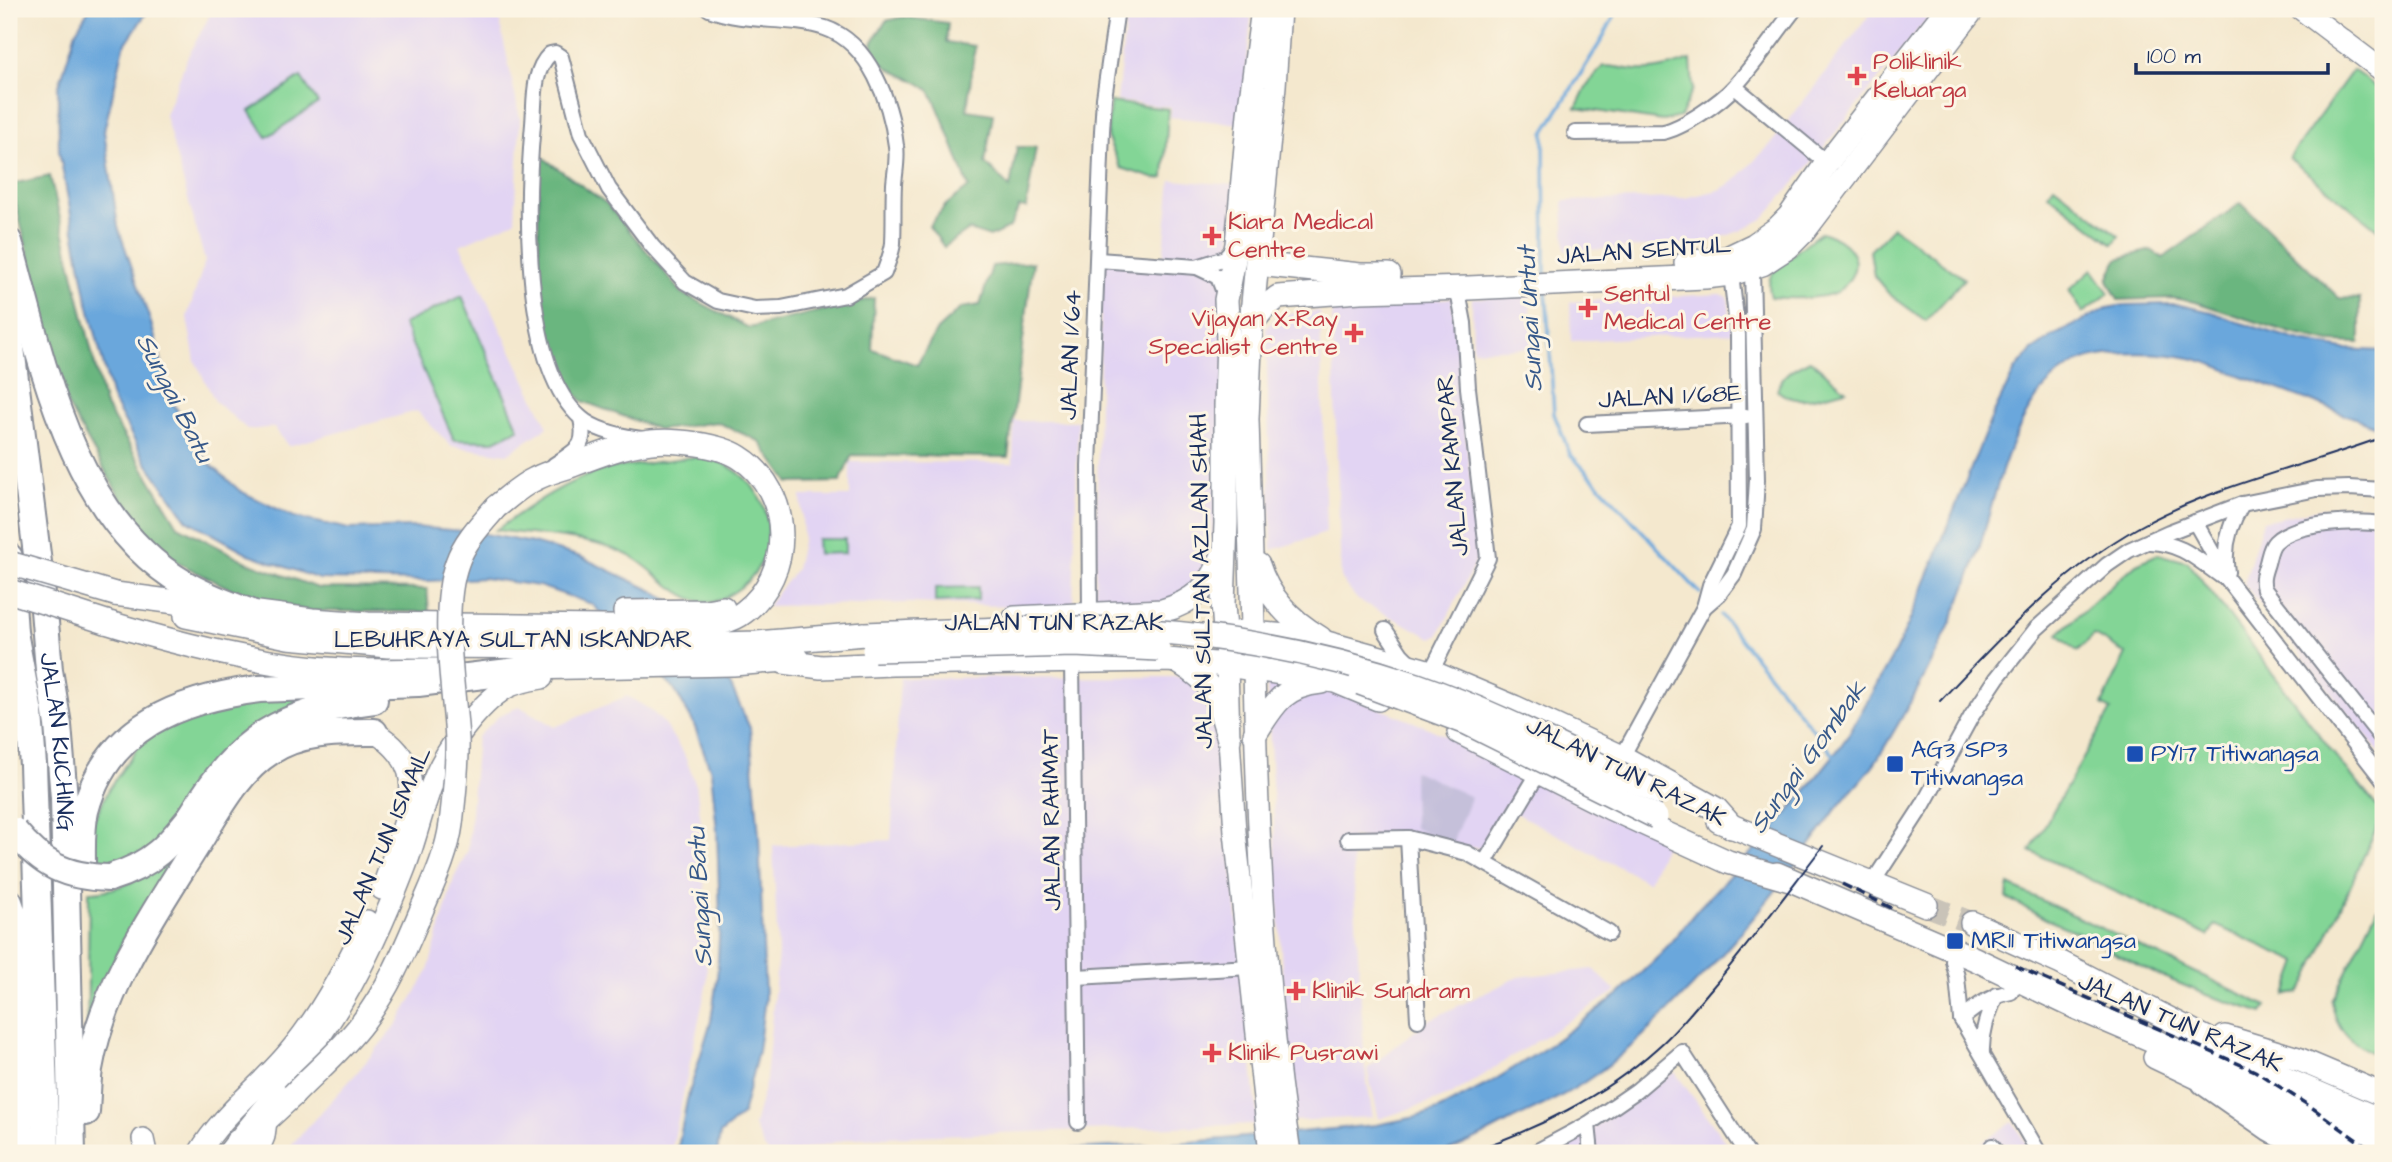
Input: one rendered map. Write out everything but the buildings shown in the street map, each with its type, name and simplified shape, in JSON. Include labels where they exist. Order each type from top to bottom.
[{"type":"highway","points":[[9,242],[55,404],[92,487],[115,521],[164,569],[185,584],[249,612]]},
{"type":"highway","name":"JALAN KUCHING","points":[[9,332],[49,670],[58,725],[64,798],[72,1153]]},
{"type":"highway","name":"JALAN KUCHING","points":[[9,557],[10,599],[29,713],[33,765],[46,1153]]},
{"type":"highway","points":[[70,1072],[76,1057],[85,812],[111,758],[131,736],[162,714],[233,692],[418,683],[541,668]]},
{"type":"highway","points":[[190,818],[222,769],[250,742],[314,710],[427,693],[541,668]]},
{"type":"highway","points":[[11,826],[35,854],[51,866],[67,873],[109,878],[149,862],[168,845],[235,766],[265,743],[288,731],[326,722],[361,726],[374,733]]},
{"type":"highway","points":[[84,1153],[89,1070],[99,1032],[117,983],[158,908],[218,810],[257,762],[290,740],[336,732],[374,733]]},
{"type":"highway","points":[[9,902],[18,928],[21,948],[21,1153]]},
{"type":"highway","points":[[2205,1082],[2271,1128],[2315,1153]]},
{"type":"main road","name":"JALAN SULTAN AZLAN SHAH","points":[[1227,665],[1224,631],[1228,338],[1226,300],[1237,244],[1249,114],[1264,9]]},
{"type":"main road","name":"JALAN SULTAN AZLAN SHAH","points":[[1254,668],[1248,419],[1251,324],[1275,86],[1279,9]]},
{"type":"main road","name":"JALAN SENTUL","points":[[1563,277],[1706,262],[1727,258],[1754,245],[1789,217],[1827,163],[1947,9]]},
{"type":"main road","name":"JALAN SENTUL","points":[[1256,264],[1360,275],[1532,278],[1741,271],[1788,247],[1804,231],[1942,46],[1973,9]]},
{"type":"main road","points":[[1228,338],[1241,280],[1256,264]]},
{"type":"main road","name":"JALAN SENTUL","points":[[1251,324],[1264,308],[1278,297],[1449,288],[1532,278]]},
{"type":"main road","points":[[240,1150],[263,1136],[265,1121],[351,1038],[387,988],[444,853],[451,824],[457,740],[452,694],[450,628],[453,582],[464,548],[479,526],[520,487],[536,478],[598,455],[653,441],[699,444],[726,450],[741,458],[768,487],[778,511],[782,534],[776,570],[767,586],[743,613],[728,620],[688,628]]},
{"type":"main road","points":[[1252,541],[1269,591],[1297,623],[1332,644]]},
{"type":"main road","points":[[115,594],[312,621],[472,626],[762,629],[1163,611],[1183,603],[1202,590],[1216,573],[1224,551]]},
{"type":"main road","name":"LEBUHRAYA SULTAN ISKANDAR","points":[[9,563],[219,624],[321,641],[616,657],[645,667],[733,664]]},
{"type":"main road","points":[[472,626],[569,614],[706,611],[723,608],[740,601],[776,570]]},
{"type":"main road","name":"LEBUHRAYA SULTAN ISKANDAR","points":[[10,599],[217,652],[340,670],[541,668],[719,643]]},
{"type":"main road","points":[[1163,611],[1185,622],[1190,632],[1185,649],[1173,661]]},
{"type":"main road","name":"JALAN TUN RAZAK","points":[[719,643],[864,640],[1069,628],[1195,635],[1296,651],[1419,686],[1472,707],[1740,830],[1926,905]]},
{"type":"main road","points":[[762,629],[864,640]]},
{"type":"main road","name":"JALAN TUN RAZAK","points":[[1224,631],[1309,638],[1422,670],[1514,707],[1622,757],[1716,809],[1740,830]]},
{"type":"main road","name":"JALAN TUN RAZAK","points":[[733,664],[784,662],[864,640],[1193,650],[1295,667],[1376,688],[1466,723],[1656,817],[1730,857]]},
{"type":"main road","points":[[1332,644],[1306,649],[1302,660],[1309,670],[1335,681]]},
{"type":"main road","points":[[1173,661],[1196,673],[1214,690],[1229,739]]},
{"type":"main road","points":[[784,662],[821,667],[1173,661],[1227,665]]},
{"type":"main road","name":"JALAN TUN RAZAK","points":[[1227,665],[1335,681],[1449,727],[1610,808],[1790,880],[1975,959],[2075,1007],[2334,1109],[2383,1121]]},
{"type":"main road","points":[[1255,734],[1287,692],[1308,683],[1335,681]]},
{"type":"main road","name":"JALAN TUN RAZAK","points":[[1972,923],[2061,963],[2283,1078],[2383,1139]]},
{"type":"main road","name":"JALAN TUN RAZAK","points":[[1919,936],[2003,994],[2158,1058],[2363,1153]]},
{"type":"main road","points":[[2168,1020],[2298,1059],[2383,1095]]},
{"type":"street","points":[[653,441],[600,428],[581,418],[551,373],[538,324],[530,276],[530,148],[538,67],[550,54],[555,53],[561,57],[581,134],[609,189],[652,246],[685,282],[718,301],[755,309],[781,308],[846,295],[884,274],[893,244],[892,215],[897,149],[890,115],[873,72],[857,51],[826,28],[754,20],[709,9]]},
{"type":"street","name":"JALAN 1/64","points":[[1090,615],[1090,441],[1104,98],[1117,9]]},
{"type":"street","points":[[1575,133],[1663,132],[1675,129],[1735,87],[1795,9]]},
{"type":"street","points":[[2301,9],[2383,71]]},
{"type":"street","points":[[1735,87],[1827,163]]},
{"type":"street","points":[[1098,260],[1198,267],[1225,258],[1237,244]]},
{"type":"street","points":[[1198,267],[1218,277],[1226,300]]},
{"type":"street","points":[[1704,607],[1719,594],[1734,574],[1754,529],[1757,480],[1756,415],[1741,271]]},
{"type":"street","points":[[1622,757],[1704,607],[1710,585],[1739,526],[1738,335],[1741,271]]},
{"type":"street","name":"JALAN KAMPAR","points":[[1422,670],[1488,558],[1468,388],[1464,323],[1459,297],[1449,288]]},
{"type":"street","name":"JALAN 1/68E","points":[[1587,424],[1756,415]]},
{"type":"street","points":[[536,478],[579,447],[584,435],[581,418]]},
{"type":"street","points":[[1873,882],[1923,805],[1971,717],[1997,678],[2036,629],[2108,565],[2148,541],[2242,504],[2317,489],[2383,490]]},
{"type":"street","points":[[2228,580],[2225,548],[2233,521],[2242,504]]},
{"type":"street","points":[[2195,522],[2228,580],[2381,773]]},
{"type":"street","points":[[2383,524],[2337,524],[2310,528],[2283,537],[2273,544],[2262,580],[2264,589],[2383,740]]},
{"type":"street","points":[[2148,541],[2178,546],[2228,580]]},
{"type":"street","points":[[1385,630],[1401,654],[1422,670]]},
{"type":"street","name":"JALAN TUN ISMAIL","points":[[240,1150],[344,998],[399,884],[434,777],[476,715],[494,698],[519,682],[616,657]]},
{"type":"street","name":"JALAN RAHMAT","points":[[1072,662],[1078,1122]]},
{"type":"street","name":"JALAN SULTAN AZLAN SHAH","points":[[1227,665],[1235,832],[1250,967],[1275,1120],[1290,1153]]},
{"type":"street","name":"JALAN SULTAN AZLAN SHAH","points":[[1254,668],[1261,875],[1275,1120],[1270,1153]]},
{"type":"street","name":"JALAN TUN ISMAIL","points":[[201,1152],[210,1135],[290,1052],[316,1014],[363,931],[384,883],[406,818],[412,791],[408,771],[398,752],[374,733]]},
{"type":"street","points":[[1485,862],[1539,772]]},
{"type":"street","points":[[1408,838],[1418,1020]]},
{"type":"street","points":[[1348,839],[1408,838],[1466,853],[1609,933]]},
{"type":"street","points":[[1953,961],[1961,1019],[2039,1153]]},
{"type":"street","points":[[1077,977],[1250,967]]},
{"type":"street","points":[[1961,1019],[1980,1003],[2003,994]]},
{"type":"street","points":[[1982,1055],[1984,1024],[2003,994]]},
{"type":"street","points":[[1534,1153],[1588,1124],[1636,1091],[1682,1052],[1747,1153]]},
{"type":"street","points":[[1588,1124],[1591,1153]]},
{"type":"shaded area","points":[[213,9],[497,9],[520,119],[515,221],[460,245],[548,427],[507,454],[451,446],[417,411],[288,446],[274,427],[248,430],[215,401],[195,361],[187,317],[205,261],[165,115],[187,58]]},
{"type":"shaded area","points":[[1127,9],[1252,9],[1241,124],[1170,117],[1171,107],[1117,101]]},
{"type":"shaded area","points":[[1874,9],[1935,9],[1763,219],[1740,231],[1702,244],[1565,251],[1563,201],[1685,198],[1719,190],[1733,182],[1770,145]]},
{"type":"shaded area","points":[[1171,180],[1234,185],[1216,555],[1212,571],[1162,609],[1104,609],[1095,600],[1102,255],[1163,260]]},
{"type":"shaded area","points":[[1720,294],[1728,297],[1732,333],[1571,341],[1570,302]]},
{"type":"shaded area","points":[[1530,296],[1533,348],[1473,350],[1472,298]]},
{"type":"shaded area","points":[[1452,298],[1478,557],[1439,634],[1432,638],[1358,600],[1341,580],[1332,306]]},
{"type":"shaded area","points":[[1320,311],[1326,533],[1272,550],[1266,328],[1278,315]]},
{"type":"shaded area","points":[[1014,421],[1078,421],[1073,608],[909,603],[767,606],[796,569],[803,537],[801,496],[850,496],[850,462],[1013,463]]},
{"type":"shaded area","points":[[2364,506],[2383,511],[2383,757],[2244,584],[2263,521],[2320,509]]},
{"type":"shaded area","points":[[1194,677],[1218,726],[1258,1124],[852,1138],[790,1153],[769,1153],[754,1126],[766,1080],[778,953],[773,846],[891,840],[900,678]]},
{"type":"shaded area","points":[[1267,685],[1316,689],[1356,699],[1518,768],[1667,841],[1648,882],[1504,807],[1482,848],[1427,846],[1351,837],[1365,1069],[1373,1117],[1290,1121]]},
{"type":"shaded area","points":[[627,696],[649,709],[663,722],[684,754],[696,785],[703,837],[707,982],[671,1153],[289,1153],[292,1144],[398,1023],[428,971],[454,878],[468,850],[477,737],[499,716],[519,706],[555,727]]},
{"type":"shaded area","points":[[1413,770],[1471,797],[1452,843],[1414,828]]},
{"type":"shaded area","points":[[1593,969],[1616,991],[1451,1095],[1379,1119],[1367,1069],[1429,1020],[1518,977]]},
{"type":"shaded area","points":[[1675,1072],[1733,1153],[1549,1153],[1582,1136]]},
{"type":"shaded area","points":[[2013,1122],[2032,1153],[1965,1153]]},
{"type":"green space","points":[[903,17],[948,23],[946,42],[975,46],[967,110],[993,114],[985,163],[1010,188],[1017,147],[1036,147],[1026,208],[1019,207],[1010,227],[990,237],[969,230],[944,247],[929,226],[946,205],[969,187],[929,90],[887,67],[875,53],[872,43],[886,21]]},
{"type":"green space","points":[[1691,60],[1693,89],[1680,117],[1663,121],[1576,108],[1587,85],[1603,66],[1650,70]]},
{"type":"green space","points":[[2353,70],[2383,92],[2383,234],[2289,158]]},
{"type":"green space","points":[[301,77],[318,103],[267,137],[250,111]]},
{"type":"green space","points":[[1110,102],[1168,109],[1164,178],[1156,179],[1121,168],[1107,137]]},
{"type":"green space","points":[[538,154],[607,204],[682,293],[749,328],[874,298],[872,349],[917,365],[937,330],[961,308],[980,305],[992,266],[1033,262],[1008,457],[852,455],[840,482],[789,483],[759,441],[717,422],[660,430],[582,401],[555,368],[539,290]]},
{"type":"green space","points":[[50,176],[104,403],[178,526],[247,562],[318,588],[427,589],[429,612],[306,611],[235,591],[178,563],[136,525],[64,399],[11,184]]},
{"type":"green space","points":[[2054,186],[2119,236],[2113,244],[2048,194]]},
{"type":"green space","points":[[2241,203],[2339,298],[2360,299],[2360,343],[2330,342],[2291,333],[2195,302],[2172,298],[2118,300],[2108,280],[2117,259],[2151,250],[2163,258]]},
{"type":"green space","points":[[1893,227],[1964,279],[1926,321],[1889,294],[1874,276],[1870,251]]},
{"type":"green space","points":[[1822,232],[1845,244],[1854,256],[1853,271],[1842,289],[1825,296],[1771,297],[1769,285],[1772,274]]},
{"type":"green space","points":[[2092,269],[2109,293],[2083,313],[2069,290]]},
{"type":"green space","points":[[462,296],[519,429],[494,441],[454,440],[403,324]]},
{"type":"green space","points":[[1810,360],[1846,390],[1801,399],[1784,395],[1777,390],[1786,375]]},
{"type":"green space","points":[[699,457],[718,461],[738,472],[762,501],[767,519],[768,537],[764,555],[755,572],[741,587],[716,601],[702,602],[692,599],[632,557],[617,550],[583,541],[496,530],[549,495],[592,474],[618,467]]},
{"type":"green space","points":[[817,539],[845,539],[845,553],[818,554]]},
{"type":"green space","points":[[2158,554],[2188,562],[2333,753],[2383,814],[2299,993],[2286,995],[2298,962],[2215,925],[2208,936],[2030,851],[2111,710],[2102,705],[2126,654],[2094,635],[2077,651],[2058,634],[2136,564]]},
{"type":"green space","points":[[978,587],[978,600],[935,602],[935,588]]},
{"type":"green space","points":[[344,693],[250,729],[217,755],[173,829],[147,851],[90,873],[92,823],[109,789],[137,748],[159,728],[235,701]]},
{"type":"green space","points":[[190,846],[144,906],[121,945],[106,985],[87,1055],[89,892],[129,883],[155,870]]},
{"type":"green space","points":[[2009,885],[2267,1006],[2263,1013],[2210,996],[2156,974],[2007,898]]},
{"type":"green space","points":[[2377,909],[2383,912],[2383,1060],[2343,1031],[2334,1013],[2332,1001]]},
{"type":"water","points":[[89,9],[149,9],[124,46],[104,131],[118,227],[151,323],[172,401],[208,462],[240,491],[294,517],[349,529],[414,527],[474,532],[533,543],[581,557],[673,603],[731,686],[750,728],[759,836],[765,998],[758,1051],[742,1115],[720,1134],[717,1153],[677,1153],[687,1100],[711,1021],[717,979],[720,919],[717,831],[711,771],[693,722],[674,689],[592,604],[539,586],[484,578],[429,581],[319,579],[249,554],[187,520],[146,462],[112,399],[86,295],[59,151],[58,89],[76,31]]},
{"type":"water","name":"Sungai Gombak","points":[[2175,304],[2212,312],[2301,341],[2344,349],[2383,351],[2383,383],[2379,388],[2383,396],[2383,429],[2197,359],[2139,353],[2098,356],[2062,372],[2042,391],[2012,442],[1975,562],[1958,606],[1919,687],[1873,765],[1839,805],[1779,886],[1719,957],[1635,1043],[1580,1085],[1477,1139],[1442,1153],[898,1153],[944,1149],[1047,1150],[1158,1145],[1376,1125],[1438,1110],[1488,1084],[1544,1049],[1619,994],[1661,954],[1698,909],[1781,821],[1847,737],[1907,627],[1990,421],[2015,370],[2031,351],[2053,336],[2107,308]]},
{"type":"waterway","name":"Sungai Untut","points":[[1545,277],[1544,133],[1618,9]]},
{"type":"waterway","name":"Sungai Untut","points":[[1546,291],[1554,414],[1570,454],[1700,593]]},
{"type":"waterway","name":"Sungai Untut","points":[[1721,615],[1836,758]]},
{"type":"tunnel","points":[[1926,905],[1972,923]]},
{"type":"tram line","points":[[1940,701],[2033,606],[2110,544],[2198,499],[2383,437]]},
{"type":"tram line","points":[[1466,1153],[1542,1123],[1591,1097],[1657,1048],[1725,972],[1823,846]]},
{"type":"railway","points":[[1842,884],[1896,910]]},
{"type":"railway","points":[[2015,966],[2255,1071],[2375,1153]]},
{"type":"place","name":"Poliklinik Keluarga","points":[[1857,76]]},
{"type":"place","name":"Kiara Medical Centre","points":[[1212,236]]},
{"type":"place","name":"Sentul Medical Centre","points":[[1588,308]]},
{"type":"place","name":"Vijayan X-Ray Specialist Centre","points":[[1354,333]]},
{"type":"place","name":"PY17 Titiwangsa","points":[[2135,754]]},
{"type":"place","name":"AG3 SP3 Titiwangsa","points":[[1895,764]]},
{"type":"place","name":"MR11 Titiwangsa","points":[[1955,941]]},
{"type":"place","name":"Klinik Sundram","points":[[1296,991]]},
{"type":"place","name":"Klinik Pusrawi","points":[[1212,1053]]},
{"type":"water label","name":"Sungai Batu","points":[[175,398]]},
{"type":"water label","name":"Sungai Batu","points":[[700,897]]}]
